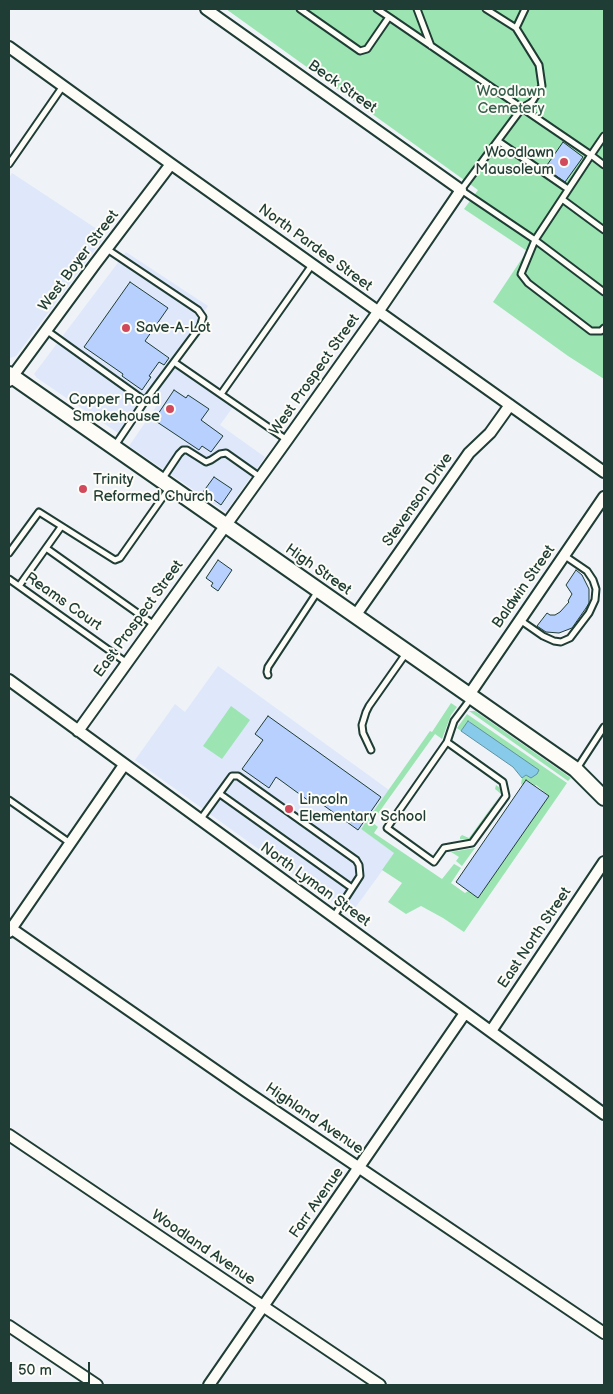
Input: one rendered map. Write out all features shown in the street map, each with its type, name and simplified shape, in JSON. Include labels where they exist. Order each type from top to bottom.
[{"type":"main road","name":"High Street","points":[[10,377],[576,770],[604,798]]},
{"type":"street","name":"Beck Street","points":[[206,9],[461,190]]},
{"type":"street","name":"North Pardee Street","points":[[9,47],[604,472]]},
{"type":"street","name":"West Boyer Street","points":[[10,377],[171,164]]},
{"type":"street","name":"West Prospect Street","points":[[225,526],[378,312],[461,190]]},
{"type":"street","name":"Stevenson Drive","points":[[355,616],[468,454],[490,433],[510,405]]},
{"type":"street","name":"Baldwin Street","points":[[470,696],[604,497]]},
{"type":"street","name":"East Prospect Street","points":[[78,730],[225,526]]},
{"type":"street","name":"North Lyman Street","points":[[9,680],[604,1114]]},
{"type":"street","points":[[10,929],[124,764]]},
{"type":"street","name":"East North Street","points":[[491,1031],[604,862]]},
{"type":"street","name":"Highland Avenue","points":[[10,929],[604,1333]]},
{"type":"street","name":"Farr Avenue","points":[[209,1385],[465,1013]]},
{"type":"street","name":"Woodland Avenue","points":[[9,1135],[380,1385]]},
{"type":"street","points":[[9,1326],[97,1385]]},
{"type":"lane","points":[[300,9],[360,50],[367,49],[389,17]]},
{"type":"lane","points":[[377,9],[604,165]]},
{"type":"lane","points":[[417,9],[432,46]]},
{"type":"lane","points":[[486,9],[516,28],[539,65],[542,86],[532,102],[522,108],[461,190],[534,240],[604,292]]},
{"type":"lane","points":[[516,28],[524,9]]},
{"type":"lane","points":[[9,164],[64,86]]},
{"type":"lane","points":[[604,136],[534,240],[521,274],[528,283],[591,331],[601,331],[604,328]]},
{"type":"lane","points":[[498,141],[568,189]]},
{"type":"lane","points":[[562,200],[604,230]]},
{"type":"lane","points":[[107,248],[198,310],[202,317],[200,327],[113,447]]},
{"type":"lane","points":[[221,394],[312,265]]},
{"type":"lane","points":[[46,330],[146,401]]},
{"type":"lane","points":[[174,362],[287,440]]},
{"type":"lane","points":[[9,553],[39,512],[115,560],[120,558],[166,484],[179,454],[184,450],[206,462],[220,454],[226,453],[260,477]]},
{"type":"lane","points":[[19,586],[61,527]]},
{"type":"lane","points":[[46,548],[154,624]]},
{"type":"lane","points":[[520,620],[543,636],[561,642],[570,638],[589,613],[595,600],[596,589],[593,580],[587,571],[564,556]]},
{"type":"lane","name":"Reams Court","points":[[9,579],[126,662]]},
{"type":"lane","points":[[268,675],[266,672],[268,667],[319,590]]},
{"type":"lane","points":[[371,750],[363,733],[362,725],[366,712],[408,652]]},
{"type":"lane","points":[[447,742],[503,782],[506,796],[472,843],[444,848],[434,862],[387,828],[447,742],[454,722],[470,696]]},
{"type":"lane","points":[[576,770],[604,727]]},
{"type":"lane","points":[[200,820],[232,776],[238,776],[348,854],[356,860],[360,876],[334,917]]},
{"type":"lane","points":[[220,794],[352,888]]},
{"type":"lane","points":[[9,800],[70,843]]},
{"type":"shaded area","points":[[12,173],[106,235],[16,356],[10,358],[9,178]]},
{"type":"shaded area","points":[[126,252],[208,306],[171,362],[233,407],[220,425],[265,457],[226,512],[129,446],[158,404],[145,396],[118,433],[37,378],[34,374]]},
{"type":"shaded area","name":"Lincoln Elementary School","points":[[218,666],[389,790],[361,829],[395,853],[350,915],[135,760],[175,704],[185,712]]},
{"type":"green space","name":"Woodlawn Cemetery","points":[[226,9],[604,9],[604,379],[568,356],[493,302],[527,251],[464,209],[478,190]]},
{"type":"green space","points":[[451,703],[457,707],[451,715],[442,739],[435,734],[372,822],[378,827],[374,833],[442,879],[454,864],[461,868],[451,883],[465,893],[468,891],[478,898],[549,796],[536,785],[526,780],[523,785],[521,784],[522,778],[528,776],[469,721],[461,731],[457,728],[467,714],[567,783],[464,932],[421,906],[406,914],[388,902],[402,883],[382,870],[394,853],[361,829]]},
{"type":"green space","points":[[231,706],[250,720],[222,759],[203,746]]},
{"type":"green space","points":[[469,711],[475,711],[571,778],[568,781]]},
{"type":"green space","points":[[496,785],[500,788],[501,794],[495,789]]},
{"type":"green space","points":[[501,794],[470,839],[460,839],[462,835],[469,838]]},
{"type":"green space","points":[[475,848],[462,866],[456,861],[459,857],[451,852]]},
{"type":"water","points":[[468,721],[539,770],[537,774],[531,778],[526,775],[522,778],[513,767],[461,731]]},
{"type":"building","name":"Woodlawn Mausoleum","points":[[563,142],[583,157],[565,182],[545,168]]},
{"type":"building","name":"Save-A-Lot","points":[[130,282],[168,308],[145,341],[169,358],[164,365],[159,362],[142,390],[122,376],[123,374],[84,347]]},
{"type":"building","points":[[174,390],[186,398],[188,395],[209,409],[201,420],[223,436],[211,452],[202,446],[199,450],[154,420]]},
{"type":"building","points":[[214,477],[232,489],[221,505],[203,492]]},
{"type":"building","points":[[218,560],[232,570],[218,591],[211,586],[213,583],[206,578]]},
{"type":"building","points":[[576,570],[582,575],[589,589],[589,603],[572,628],[559,633],[546,632],[537,626],[547,613],[555,615],[569,602],[572,594],[566,585]]},
{"type":"building","points":[[268,716],[381,797],[358,830],[312,797],[309,801],[276,777],[269,788],[242,769],[263,740],[255,734]]},
{"type":"building","points":[[526,780],[549,796],[478,898],[456,882]]},
{"type":"place","name":"Woodlawn Mausoleum","points":[[564,162]]},
{"type":"place","name":"Save-A-Lot","points":[[126,328]]},
{"type":"place","name":"Copper Road Smokehouse","points":[[170,409]]},
{"type":"place","name":"Trinity Reformed Church","points":[[83,489]]},
{"type":"place","name":"Lincoln Elementary School","points":[[289,809]]}]
